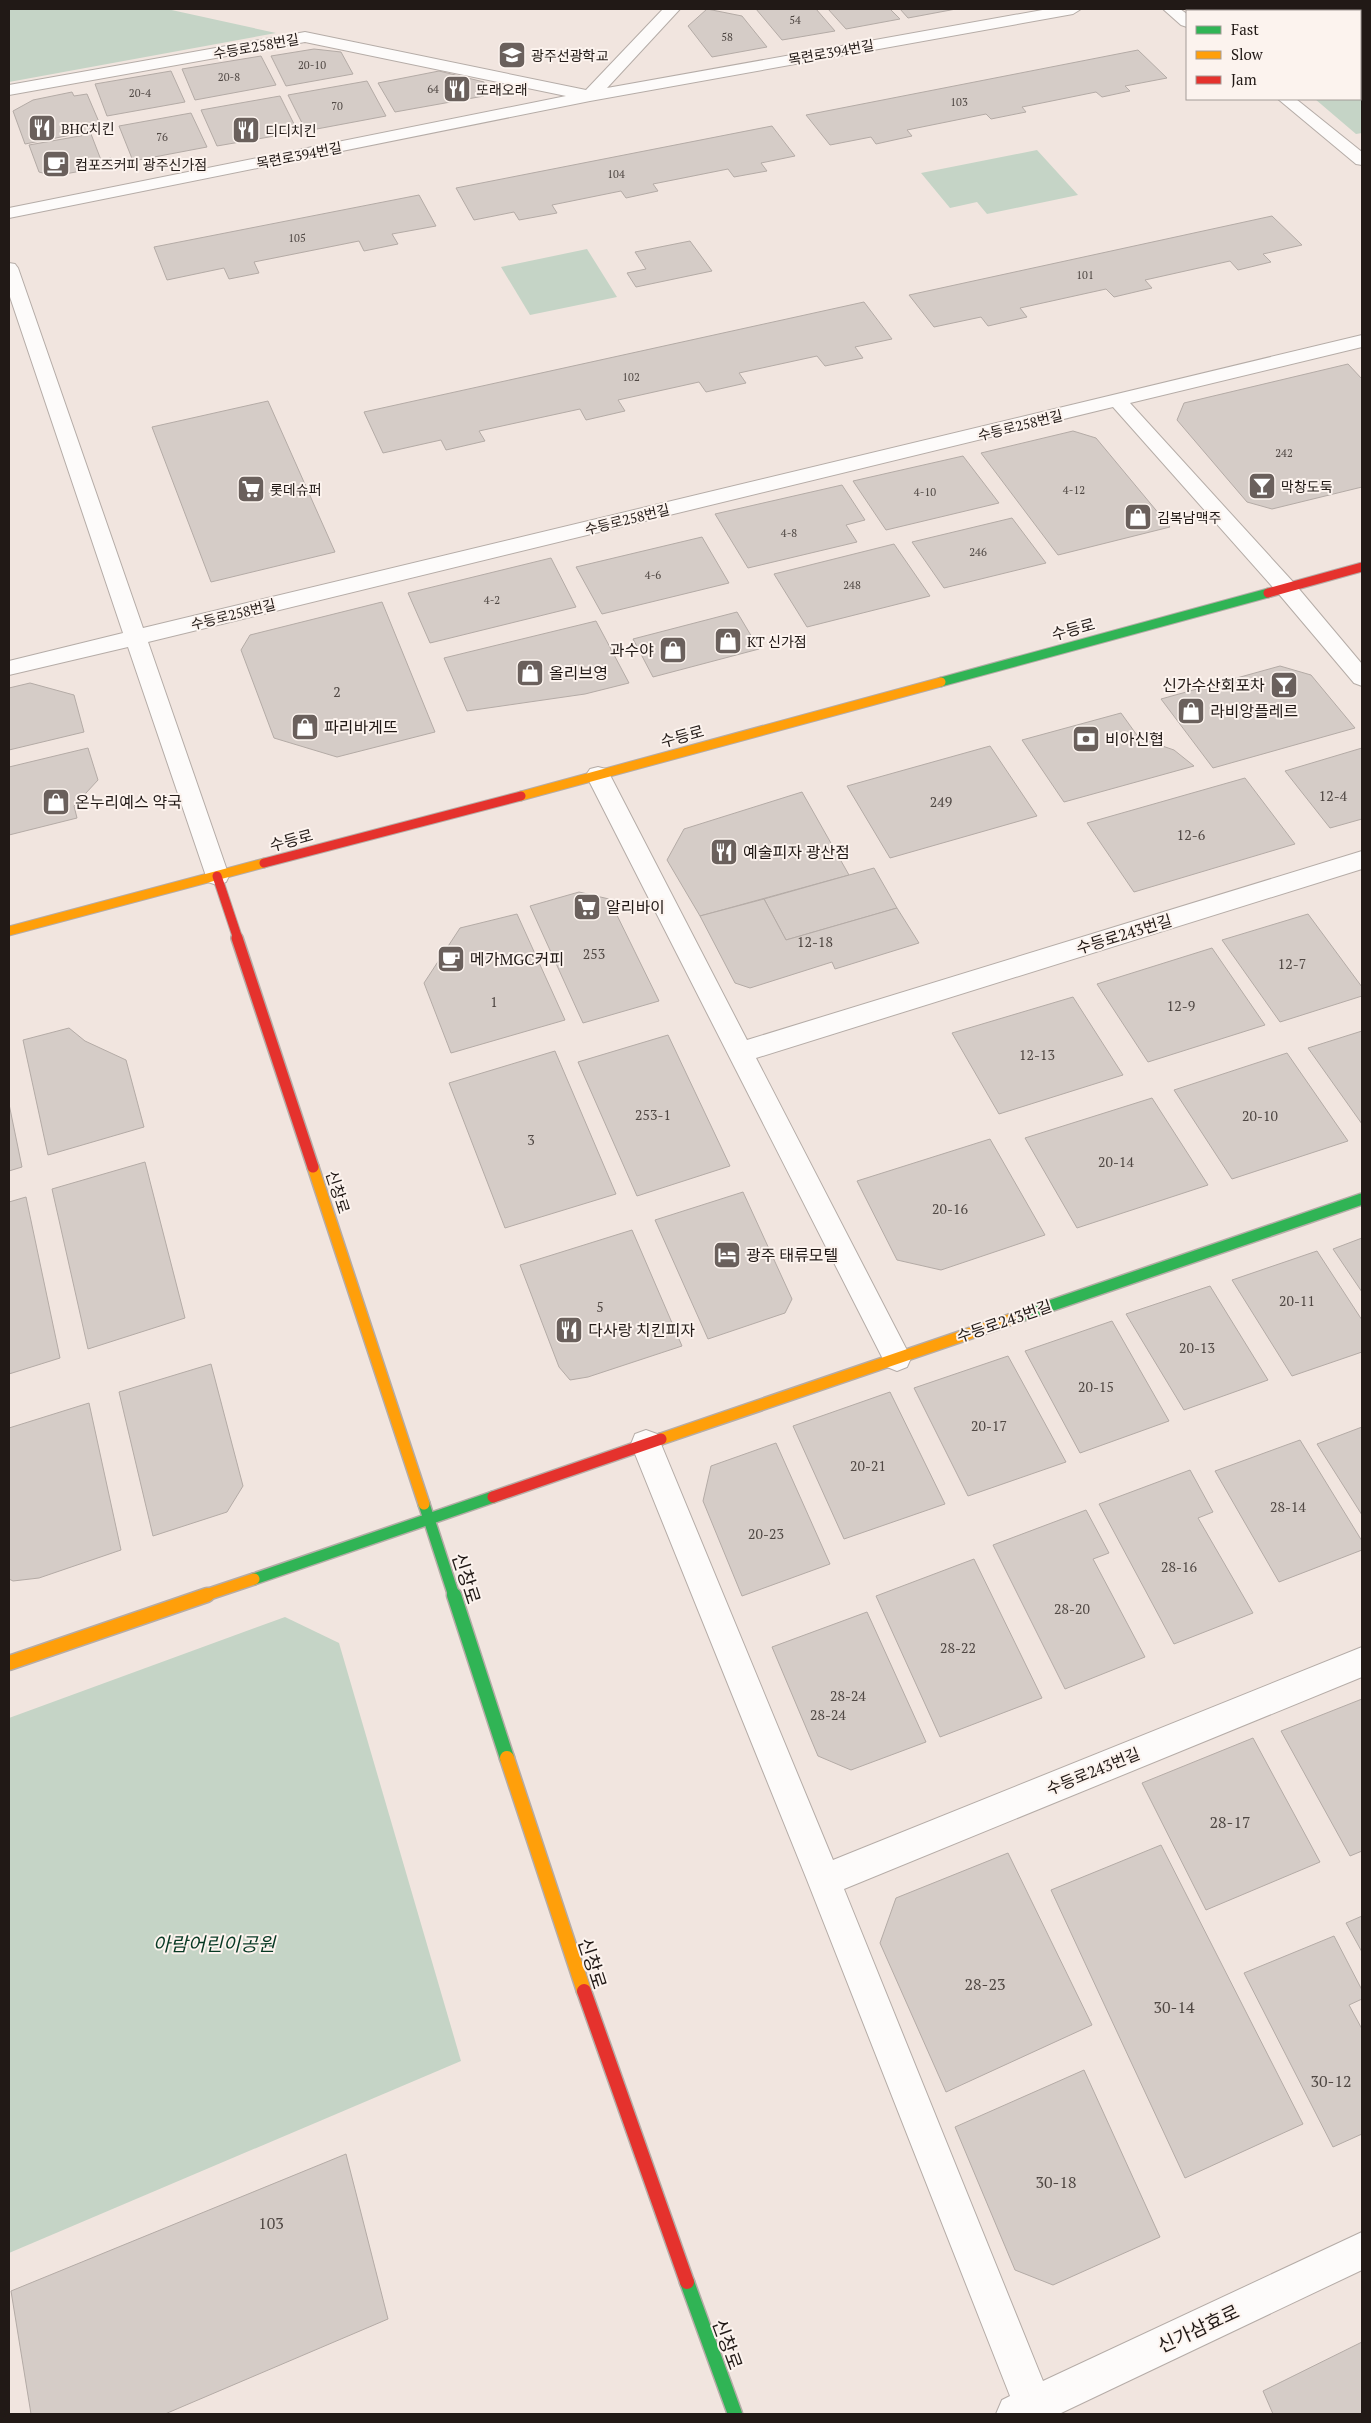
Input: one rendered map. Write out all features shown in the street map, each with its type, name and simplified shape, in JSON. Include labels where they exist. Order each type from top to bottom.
[{"type":"street","points":[[590,96],[672,9]]},
{"type":"street","name":"목련로394번길","points":[[9,213],[590,96],[1073,9]]},
{"type":"street","points":[[1171,9],[1186,21]]},
{"type":"street","name":"수등로258번길","points":[[9,90],[305,37],[590,96]]},
{"type":"street","points":[[1287,100],[1362,160]]},
{"type":"street","points":[[9,268],[217,876]]},
{"type":"street","name":"수등로258번길","points":[[9,668],[1362,341]]},
{"type":"street","points":[[1118,401],[1286,588],[1362,678]]},
{"type":"street","name":"수등로","points":[[9,931],[598,775],[1362,567]]},
{"type":"street","points":[[598,775],[742,1052],[897,1358]]},
{"type":"street","name":"수등로243번길","points":[[742,1052],[1362,860]]},
{"type":"street","name":"신창로","points":[[217,876],[602,2045],[735,2414]]},
{"type":"street","name":"수등로243번길","points":[[429,1518],[1362,1199]]},
{"type":"street","points":[[646,1444],[824,1880],[1029,2411]]},
{"type":"street","points":[[9,1663],[429,1518]]},
{"type":"street","name":"수등로243번길","points":[[824,1880],[1362,1662]]},
{"type":"street","name":"신가삼효로","points":[[1029,2411],[1362,2251]]},
{"type":"green space","points":[[9,9],[167,9],[276,33],[9,82]]},
{"type":"green space","points":[[1362,9],[1362,133],[1356,134],[1316,100],[1361,100],[1361,10],[1213,10]]},
{"type":"green space","points":[[1037,150],[1078,195],[987,214],[977,202],[950,208],[921,173]]},
{"type":"green space","points":[[587,249],[617,297],[530,315],[501,267]]},
{"type":"green space","name":"아람어린이공원","points":[[285,1617],[339,1643],[461,2061],[9,2253],[9,1718]]},
{"type":"building","points":[[707,9],[742,16],[767,47],[712,57],[688,26]]},
{"type":"building","points":[[756,9],[816,9],[835,31],[782,40]]},
{"type":"building","points":[[828,9],[890,9],[900,19],[846,29]]},
{"type":"building","points":[[900,9],[956,9],[908,18]]},
{"type":"building","points":[[314,49],[341,52],[353,74],[286,86],[271,56]]},
{"type":"building","points":[[1138,50],[1167,78],[1125,86],[1130,91],[1102,97],[1096,92],[1022,107],[1026,112],[991,119],[986,114],[907,130],[912,136],[876,144],[871,137],[830,145],[806,115]]},
{"type":"building","points":[[261,56],[276,85],[195,100],[182,69]]},
{"type":"building","points":[[171,71],[185,102],[107,116],[95,84]]},
{"type":"building","points":[[439,71],[484,82],[484,96],[395,112],[378,83]]},
{"type":"building","points":[[367,81],[386,116],[306,131],[288,95]]},
{"type":"building","points":[[72,92],[74,96],[87,94],[102,129],[25,144],[13,111],[33,100]]},
{"type":"building","points":[[280,96],[298,132],[217,146],[201,110]]},
{"type":"building","points":[[191,113],[207,147],[133,161],[119,126]]},
{"type":"building","points":[[772,126],[795,156],[761,163],[767,171],[734,177],[728,169],[653,184],[658,191],[626,198],[621,191],[552,205],[557,213],[519,220],[514,212],[474,220],[456,188]]},
{"type":"building","points":[[91,134],[101,160],[111,158],[114,165],[54,176],[39,172],[29,145]]},
{"type":"building","points":[[419,195],[436,226],[392,234],[398,244],[364,251],[359,241],[254,262],[259,273],[229,279],[224,268],[167,280],[154,247]]},
{"type":"building","points":[[1272,216],[1302,245],[1263,254],[1271,262],[1238,270],[1230,261],[1145,280],[1152,288],[1114,297],[1106,289],[1020,308],[1027,317],[988,326],[981,317],[934,327],[909,295]]},
{"type":"building","points":[[690,241],[712,271],[636,287],[627,273],[646,269],[635,252]]},
{"type":"building","points":[[864,302],[892,339],[855,347],[863,358],[825,366],[817,356],[739,373],[746,383],[706,392],[699,382],[618,400],[625,411],[586,420],[580,409],[479,431],[485,441],[446,450],[441,440],[383,453],[364,412]]},
{"type":"building","points":[[1348,364],[1362,379],[1362,487],[1272,509],[1247,502],[1177,420],[1184,403]]},
{"type":"building","points":[[268,401],[335,552],[211,582],[152,427]]},
{"type":"building","points":[[1073,431],[1096,438],[1170,527],[1058,555],[981,453]]},
{"type":"building","points":[[963,456],[999,503],[886,530],[853,481]]},
{"type":"building","points":[[842,485],[865,520],[846,525],[857,542],[748,568],[715,514]]},
{"type":"building","points":[[1012,518],[1046,563],[944,588],[912,542]]},
{"type":"building","points":[[702,537],[729,583],[602,614],[576,567]]},
{"type":"building","points":[[894,544],[930,596],[807,627],[774,574]]},
{"type":"building","points":[[551,558],[576,607],[430,643],[408,593]]},
{"type":"building","points":[[382,602],[435,732],[337,757],[274,738],[241,650],[250,635]]},
{"type":"building","points":[[737,612],[759,649],[653,677],[633,639]]},
{"type":"building","points":[[596,621],[629,683],[585,694],[467,711],[444,658]]},
{"type":"building","points":[[1280,666],[1311,675],[1355,728],[1213,768],[1161,699]]},
{"type":"building","points":[[30,683],[74,695],[84,732],[9,750],[9,688]]},
{"type":"building","points":[[1121,713],[1139,738],[1174,750],[1194,766],[1064,802],[1022,740]]},
{"type":"building","points":[[990,746],[1037,816],[890,858],[847,786]]},
{"type":"building","points":[[88,748],[98,780],[74,806],[77,818],[9,835],[9,767]]},
{"type":"building","points":[[1362,748],[1362,819],[1330,828],[1285,771]]},
{"type":"building","points":[[1245,778],[1295,844],[1134,892],[1087,823]]},
{"type":"building","points":[[802,792],[849,875],[700,916],[667,860],[684,829]]},
{"type":"building","points":[[874,868],[897,908],[786,940],[764,899]]},
{"type":"building","points":[[579,892],[609,899],[659,1001],[583,1023],[530,906]]},
{"type":"building","points":[[764,899],[786,940],[897,908],[919,943],[835,969],[832,962],[750,988],[735,983],[700,916]]},
{"type":"building","points":[[517,914],[565,1020],[451,1053],[424,983],[460,928]]},
{"type":"building","points":[[1308,914],[1362,987],[1362,996],[1280,1022],[1222,940]]},
{"type":"building","points":[[1212,948],[1265,1025],[1148,1062],[1097,984]]},
{"type":"building","points":[[1073,997],[1123,1075],[999,1114],[952,1033]]},
{"type":"building","points":[[69,1028],[85,1041],[126,1060],[144,1127],[48,1155],[23,1040]]},
{"type":"building","points":[[1362,1031],[1362,1124],[1308,1048]]},
{"type":"building","points":[[668,1035],[730,1166],[637,1196],[578,1062]]},
{"type":"building","points":[[555,1051],[616,1194],[505,1228],[449,1083]]},
{"type":"building","points":[[1287,1053],[1348,1141],[1232,1179],[1174,1090]]},
{"type":"building","points":[[1152,1098],[1208,1185],[1077,1228],[1025,1138]]},
{"type":"building","points":[[9,1104],[22,1167],[9,1171]]},
{"type":"building","points":[[990,1139],[1045,1235],[941,1270],[897,1260],[857,1181]]},
{"type":"building","points":[[145,1162],[185,1318],[88,1349],[52,1189]]},
{"type":"building","points":[[743,1192],[792,1299],[785,1313],[708,1339],[655,1220]]},
{"type":"building","points":[[26,1197],[60,1358],[9,1374],[9,1202]]},
{"type":"building","points":[[632,1230],[682,1346],[588,1377],[570,1380],[559,1367],[520,1265]]},
{"type":"building","points":[[1362,1238],[1362,1292],[1333,1249]]},
{"type":"building","points":[[1317,1251],[1362,1320],[1362,1352],[1292,1376],[1232,1280]]},
{"type":"building","points":[[1210,1286],[1268,1380],[1184,1410],[1126,1314]]},
{"type":"building","points":[[1112,1321],[1169,1421],[1080,1453],[1025,1351]]},
{"type":"building","points":[[1008,1356],[1066,1462],[968,1496],[914,1388]]},
{"type":"building","points":[[211,1364],[243,1486],[227,1512],[153,1536],[119,1392]]},
{"type":"building","points":[[890,1392],[945,1504],[844,1539],[793,1426]]},
{"type":"building","points":[[89,1403],[121,1550],[39,1578],[13,1581],[9,1579],[9,1428]]},
{"type":"building","points":[[1362,1427],[1362,1515],[1317,1444]]},
{"type":"building","points":[[1300,1440],[1362,1541],[1362,1550],[1279,1582],[1215,1471]]},
{"type":"building","points":[[776,1443],[830,1564],[742,1596],[703,1501],[711,1466]]},
{"type":"building","points":[[1190,1470],[1213,1512],[1198,1518],[1253,1613],[1174,1644],[1099,1504]]},
{"type":"building","points":[[1086,1510],[1109,1553],[1093,1559],[1145,1657],[1065,1689],[993,1545]]},
{"type":"building","points":[[974,1559],[1042,1698],[940,1737],[876,1596]]},
{"type":"building","points":[[867,1612],[926,1742],[851,1770],[818,1756],[772,1647]]},
{"type":"building","points":[[1362,1699],[1362,1851],[1350,1856],[1281,1731]]},
{"type":"building","points":[[1253,1738],[1320,1862],[1206,1910],[1142,1783]]},
{"type":"building","points":[[1161,1845],[1303,2124],[1185,2178],[1051,1890]]},
{"type":"building","points":[[1008,1853],[1092,2025],[946,2092],[880,1943],[896,1898]]},
{"type":"building","points":[[1362,1916],[1362,1952],[1346,1923]]},
{"type":"building","points":[[1334,1936],[1362,1990],[1362,1999],[1349,2005],[1362,2029],[1362,2134],[1333,2147],[1244,1973]]},
{"type":"building","points":[[1084,2070],[1160,2237],[1053,2285],[1015,2270],[955,2127]]},
{"type":"building","points":[[346,2154],[388,2319],[165,2414],[31,2414],[11,2291]]},
{"type":"building","points":[[1362,2342],[1362,2414],[1273,2414],[1263,2391]]},
{"type":"traffic: fast","points":[[941,682],[1268,593]]},
{"type":"traffic: fast","points":[[1012,1319],[1362,1199]]},
{"type":"traffic: fast","points":[[254,1579],[493,1497]]},
{"type":"traffic: fast","points":[[424,1504],[507,1758]]},
{"type":"traffic: fast","points":[[687,2282],[735,2414]]},
{"type":"traffic: slow","points":[[521,796],[941,682]]},
{"type":"traffic: slow","points":[[9,931],[264,863]]},
{"type":"traffic: slow","points":[[313,1167],[424,1504]]},
{"type":"traffic: slow","points":[[661,1439],[1012,1319]]},
{"type":"traffic: slow","points":[[9,1663],[254,1579]]},
{"type":"traffic: slow","points":[[507,1758],[584,1991]]},
{"type":"traffic: jam","points":[[1268,593],[1362,567]]},
{"type":"traffic: jam","points":[[264,863],[521,796]]},
{"type":"traffic: jam","points":[[217,876],[313,1167]]},
{"type":"traffic: jam","points":[[493,1497],[661,1439]]},
{"type":"traffic: jam","points":[[584,1991],[687,2282]]},
{"type":"place","name":"광주선광학교","points":[[512,55]]},
{"type":"place","name":"또래오래","points":[[457,89]]},
{"type":"place","name":"BHC치킨","points":[[42,128]]},
{"type":"place","name":"디디치킨","points":[[246,130]]},
{"type":"place","name":"컴포즈커피 광주신가점","points":[[56,164]]},
{"type":"place","name":"막창도둑","points":[[1262,486]]},
{"type":"place","name":"롯데슈퍼","points":[[251,489]]},
{"type":"place","name":"김복남맥주","points":[[1138,517]]},
{"type":"place","name":"KT 신가점","points":[[728,641]]},
{"type":"place","name":"과수야","points":[[673,650]]},
{"type":"place","name":"올리브영","points":[[530,673]]},
{"type":"place","name":"신가수산회포차","points":[[1284,685]]},
{"type":"place","name":"라비앙플레르","points":[[1191,711]]},
{"type":"place","name":"파리바게뜨","points":[[305,727]]},
{"type":"place","name":"비아신협","points":[[1086,739]]},
{"type":"place","name":"온누리예스 약국","points":[[56,802]]},
{"type":"place","name":"예술피자 광산점","points":[[724,852]]},
{"type":"place","name":"알리바이","points":[[587,907]]},
{"type":"place","name":"메가MGC커피","points":[[451,959]]},
{"type":"place","name":"광주 태류모텔","points":[[727,1255]]},
{"type":"place","name":"다사랑 치킨피자","points":[[569,1330]]}]
